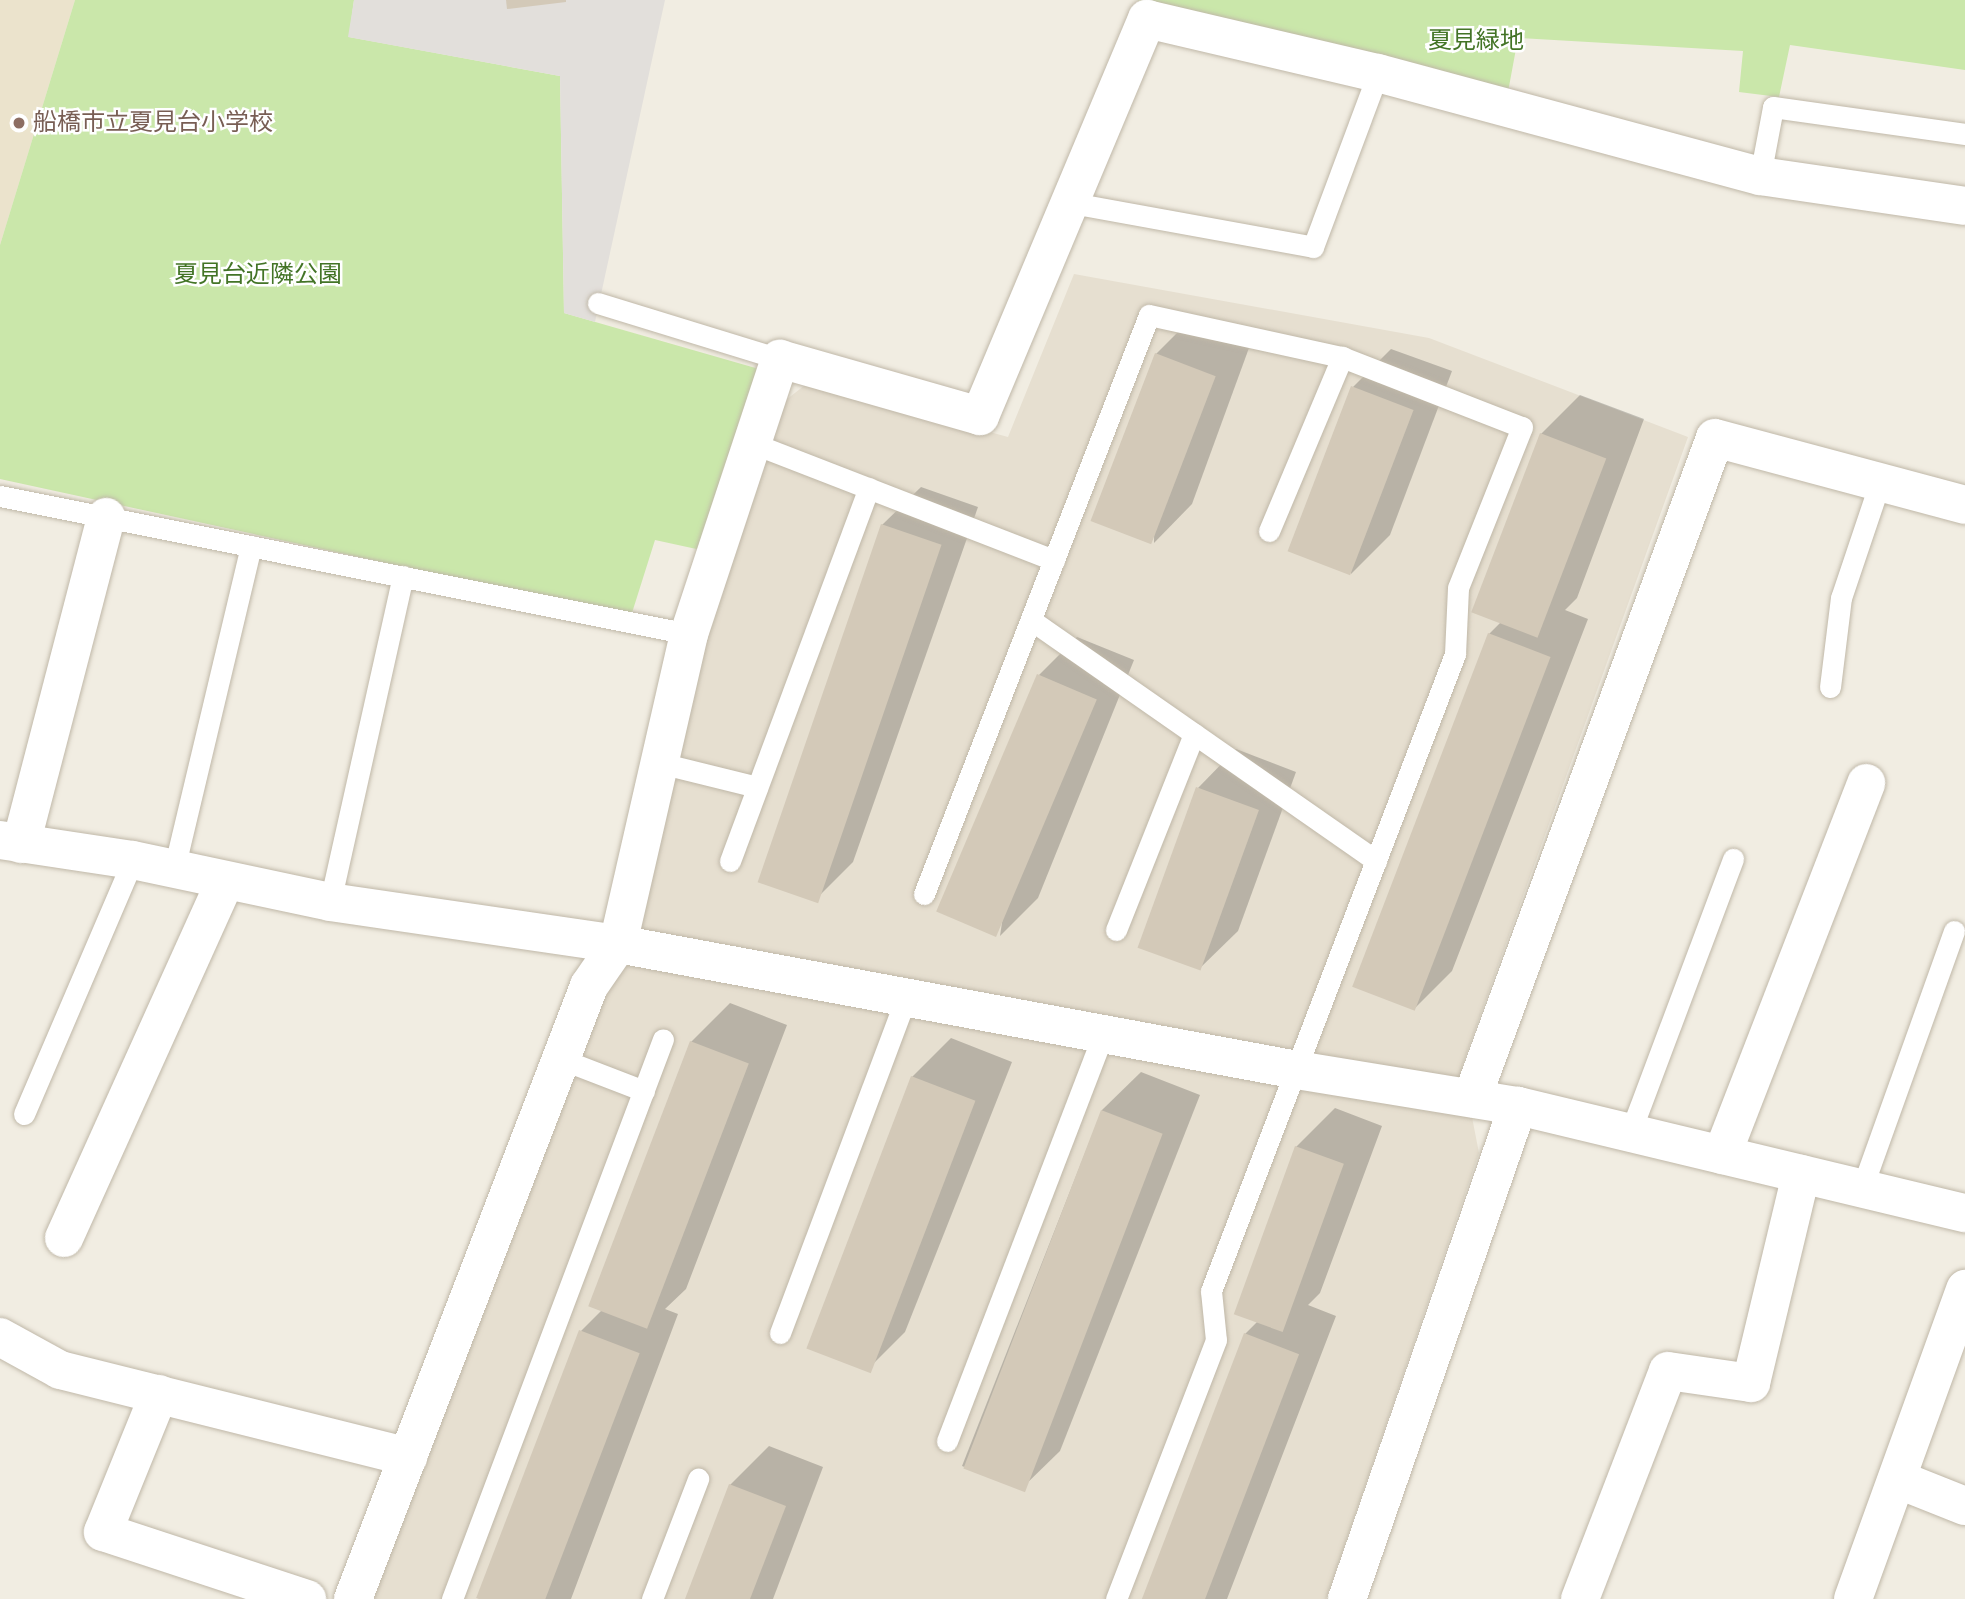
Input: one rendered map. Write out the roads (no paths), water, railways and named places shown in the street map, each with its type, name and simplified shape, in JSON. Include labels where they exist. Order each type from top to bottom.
[{"type":"street","points":[[353,1599],[589,986],[618,944],[689,634],[780,359],[980,416],[1072,204],[1147,19],[1378,73],[1760,176],[1965,205]]},
{"type":"street","points":[[1472,1098],[1715,438],[1965,505]]},
{"type":"street","points":[[106,517],[10,842],[133,860],[224,883],[330,902],[618,944],[1297,1070],[1518,1106],[1965,1213]]},
{"type":"street","points":[[1722,1155],[1866,783]]},
{"type":"street","points":[[64,1238],[224,883]]},
{"type":"street","points":[[1347,1599],[1518,1106]]},
{"type":"street","points":[[1580,1599],[1668,1371],[1751,1383],[1801,1174]]},
{"type":"street","points":[[1853,1599],[1965,1289]]},
{"type":"street","points":[[0,1337],[60,1370],[408,1457]]},
{"type":"street","points":[[159,1394],[103,1532],[307,1599]]},
{"type":"street","points":[[1897,1479],[1965,1506]]},
{"type":"lane","points":[[1072,204],[1313,247],[1378,73]]},
{"type":"lane","points":[[1760,176],[1773,107],[1965,135]]},
{"type":"lane","points":[[598,303],[780,359]]},
{"type":"lane","points":[[924,894],[1149,315],[1342,356],[1522,427],[1458,588],[1455,654],[1211,1292],[1216,1339],[1116,1599]]},
{"type":"lane","points":[[1269,531],[1342,356]]},
{"type":"lane","points":[[752,443],[1054,560]]},
{"type":"lane","points":[[1830,687],[1841,598],[1880,482]]},
{"type":"lane","points":[[730,861],[869,488]]},
{"type":"lane","points":[[0,496],[689,634]]},
{"type":"lane","points":[[174,869],[251,546]]},
{"type":"lane","points":[[330,902],[403,576]]},
{"type":"lane","points":[[1031,620],[1377,861]]},
{"type":"lane","points":[[1116,930],[1194,734]]},
{"type":"lane","points":[[660,763],[757,787]]},
{"type":"lane","points":[[1630,1133],[1733,859]]},
{"type":"lane","points":[[24,1114],[133,860]]},
{"type":"lane","points":[[1862,1188],[1954,931]]},
{"type":"lane","points":[[780,1333],[906,997]]},
{"type":"lane","points":[[947,1441],[1103,1034]]},
{"type":"lane","points":[[452,1599],[663,1039]]},
{"type":"lane","points":[[561,1059],[644,1091]]},
{"type":"lane","points":[[652,1599],[698,1479]]},
{"type":"place","name":"船橋市立夏見台小学校","points":[[19,123]]},
{"type":"park label","name":"夏見緑地","points":[[1476,41]]},
{"type":"park label","name":"夏見台近隣公園","points":[[258,275]]}]
